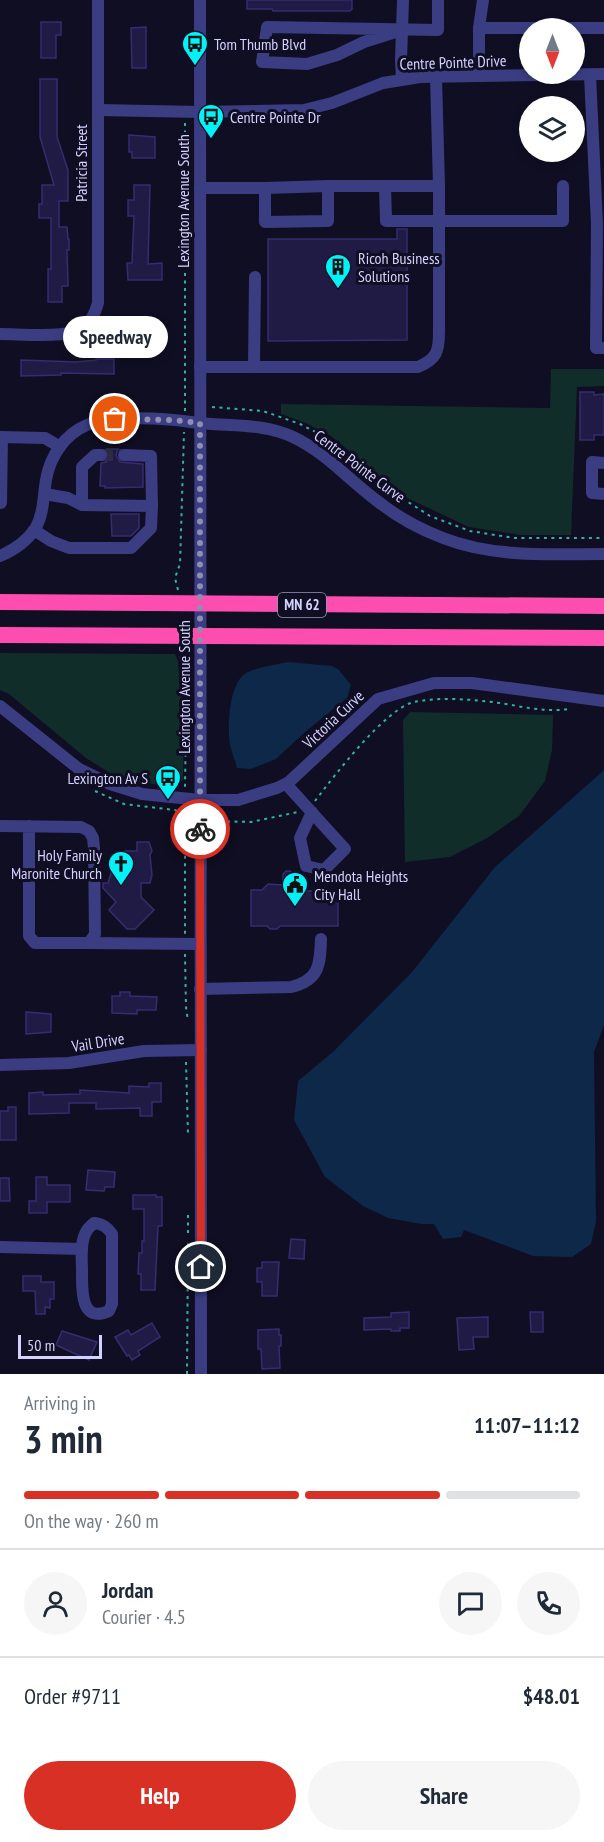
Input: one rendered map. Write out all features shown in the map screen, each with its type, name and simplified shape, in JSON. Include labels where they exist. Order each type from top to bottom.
[{"type":"highway","name":"MN 62","points":[[0,602],[604,606]]},
{"type":"highway","name":"MN 62","points":[[0,635],[604,638]]},
{"type":"street","name":"Patricia Street","points":[[0,334],[65,334],[79,330],[88,323],[98,303],[98,0]]},
{"type":"street","name":"Lexington Avenue South","points":[[200,0],[201,1374]]},
{"type":"street","points":[[402,79],[403,0]]},
{"type":"street","points":[[402,30],[363,42],[337,55],[307,64],[262,62],[267,27],[438,30],[438,0]]},
{"type":"street","points":[[479,76],[479,28],[483,0]]},
{"type":"street","points":[[479,28],[604,28]]},
{"type":"street","name":"Centre Pointe Drive","points":[[98,110],[184,112],[304,110],[332,103],[383,83],[402,79],[436,76],[604,74]]},
{"type":"street","points":[[590,75],[598,122],[596,348],[604,348]]},
{"type":"street","points":[[200,367],[418,367],[435,356],[439,346],[436,76]]},
{"type":"street","points":[[265,188],[265,222],[327,221],[328,186]]},
{"type":"street","points":[[385,186],[386,221],[563,221],[563,186]]},
{"type":"street","points":[[200,188],[439,186]]},
{"type":"street","points":[[254,367],[255,278]]},
{"type":"street","name":"Centre Pointe Curve","points":[[60,447],[78,429],[115,419],[252,425],[292,436],[322,454],[376,500],[406,521],[443,538],[485,550],[604,554]]},
{"type":"street","points":[[0,556],[14,550],[34,530],[42,512],[51,462],[60,447],[45,438],[1,437],[1,502]]},
{"type":"street","points":[[82,505],[82,467],[95,455],[101,455]]},
{"type":"street","points":[[34,530],[51,541],[69,548],[131,549],[151,528],[151,456],[124,455]]},
{"type":"street","points":[[604,463],[592,462],[592,493],[604,494]]},
{"type":"street","points":[[45,494],[68,498],[82,505],[152,506]]},
{"type":"street","name":"Victoria Curve","points":[[0,706],[80,769],[110,784],[142,794],[200,800],[238,800],[286,784],[378,699],[434,683],[472,683],[604,701]]},
{"type":"street","points":[[286,784],[310,810],[345,849],[324,870],[306,866],[300,838],[310,810]]},
{"type":"street","points":[[0,826],[81,827],[89,831],[93,838],[95,934],[89,943]]},
{"type":"street","points":[[28,826],[29,936],[35,943],[200,944]]},
{"type":"street","points":[[200,989],[291,987],[301,984],[309,979],[320,964],[321,939]]},
{"type":"street","name":"Vail Drive","points":[[0,1065],[69,1063],[144,1051],[201,1050]]},
{"type":"street","points":[[94,1223],[107,1227],[112,1234],[112,1304],[109,1311],[104,1313],[95,1313],[86,1307],[82,1299],[82,1249],[84,1236],[94,1223]]},
{"type":"street","points":[[0,1247],[82,1249]]},
{"type":"path","points":[[184,112],[185,405]]},
{"type":"path","points":[[228,408],[262,411],[300,424],[331,440],[394,493],[430,516],[470,531],[514,538],[604,538]]},
{"type":"path","points":[[179,604],[175,578],[180,564],[184,433]]},
{"type":"path","points":[[180,636],[186,724],[186,778]]},
{"type":"path","points":[[217,822],[251,822],[310,810],[312,804],[334,776],[379,725],[392,713],[412,702],[455,699],[554,711],[573,708]]},
{"type":"path","points":[[185,815],[186,1007],[189,1025]]},
{"type":"path","points":[[187,1050],[188,1138]]},
{"type":"path","points":[[187,1374],[188,1213]]},
{"type":"green space","points":[[551,369],[604,369],[604,386],[577,387],[571,535],[521,535],[469,527],[405,497],[331,436],[306,423],[281,414],[281,404],[550,408]]},
{"type":"green space","points":[[0,653],[175,654],[178,662],[184,723],[183,780],[175,784],[160,785],[130,780],[110,773],[86,758],[9,694],[0,690]]},
{"type":"green space","points":[[410,712],[553,715],[552,750],[545,781],[519,816],[487,838],[450,857],[405,862],[403,720]]},
{"type":"water","points":[[288,662],[332,666],[339,670],[351,685],[347,698],[276,759],[251,769],[237,768],[230,745],[229,728],[236,686],[246,673]]},
{"type":"water","points":[[604,770],[604,1025],[594,1052],[596,1221],[591,1244],[572,1257],[533,1256],[464,1230],[461,1237],[443,1239],[434,1224],[388,1218],[363,1206],[325,1177],[294,1120],[298,1081],[334,1051],[412,972],[495,867]]},
{"type":"building","points":[[247,0],[352,0],[352,9],[350,11],[273,11],[272,9],[247,9]]},
{"type":"building","points":[[41,22],[61,22],[61,35],[56,35],[56,58],[41,58]]},
{"type":"building","points":[[146,27],[146,68],[132,68],[131,28]]},
{"type":"building","points":[[40,79],[57,79],[57,137],[68,170],[68,201],[59,201],[59,227],[67,227],[69,239],[68,286],[62,286],[62,302],[48,302],[48,269],[51,269],[51,218],[39,218],[42,185],[54,185],[40,137]]},
{"type":"building","points":[[129,135],[155,137],[155,158],[132,158],[132,152],[129,152]]},
{"type":"building","points":[[134,185],[150,185],[148,264],[162,263],[162,280],[128,280],[127,263],[132,263],[134,216],[128,216],[128,200],[134,200]]},
{"type":"building","name":"Ricoh Business Solutions","points":[[397,229],[407,229],[407,340],[268,341],[268,239],[397,239]]},
{"type":"building","points":[[114,359],[114,374],[61,373],[61,375],[21,376],[21,360],[76,362]]},
{"type":"building","points":[[580,392],[594,392],[594,395],[604,394],[604,435],[594,435],[594,440],[580,440]]},
{"type":"building","points":[[107,449],[118,449],[116,455],[120,462],[143,464],[143,487],[105,488],[105,486],[100,486],[101,463],[106,462],[109,456]]},
{"type":"building","points":[[111,514],[139,514],[139,528],[131,536],[112,536]]},
{"type":"building","name":"Holy Family Maronite Church","points":[[137,842],[149,842],[152,851],[150,855],[152,875],[150,883],[141,883],[141,897],[154,910],[135,929],[127,929],[109,910],[116,902],[103,888],[103,883],[108,883],[113,867],[122,866],[125,851],[137,851]]},
{"type":"building","name":"Mendota Heights City Hall","points":[[286,871],[293,874],[293,891],[338,891],[338,926],[280,926],[277,929],[270,929],[267,926],[251,926],[251,890],[262,890],[268,884],[283,885],[283,874]]},
{"type":"building","points":[[120,992],[130,992],[130,996],[157,997],[156,1010],[137,1010],[137,1014],[112,1013],[112,996],[120,996]]},
{"type":"building","points":[[26,1012],[51,1014],[51,1032],[26,1034]]},
{"type":"building","points":[[149,1083],[161,1083],[161,1102],[152,1102],[152,1116],[140,1116],[140,1108],[96,1109],[96,1103],[69,1103],[69,1113],[29,1114],[29,1093],[80,1094],[80,1090],[129,1093],[129,1086],[149,1087]]},
{"type":"building","points":[[8,1107],[16,1107],[16,1140],[0,1140],[0,1111],[8,1111]]},
{"type":"building","points":[[88,1170],[115,1172],[114,1187],[105,1187],[104,1191],[86,1190]]},
{"type":"building","points":[[36,1177],[47,1177],[47,1185],[70,1185],[70,1202],[47,1202],[47,1213],[29,1213],[29,1201],[36,1201]]},
{"type":"building","points":[[0,1178],[9,1178],[10,1201],[0,1201]]},
{"type":"building","points":[[133,1195],[162,1197],[162,1226],[158,1226],[155,1290],[141,1290],[141,1274],[138,1274],[139,1253],[142,1253],[142,1241],[144,1241],[144,1209],[133,1209]]},
{"type":"building","points":[[291,1239],[305,1240],[304,1259],[289,1258]]},
{"type":"building","points":[[262,1262],[279,1262],[277,1296],[262,1296],[262,1282],[257,1282],[257,1268],[262,1268]]},
{"type":"building","points":[[23,1276],[41,1276],[41,1282],[54,1282],[54,1299],[50,1299],[50,1308],[45,1307],[45,1314],[36,1314],[35,1291],[23,1291]]},
{"type":"building","points":[[409,1312],[409,1328],[400,1328],[400,1331],[364,1330],[364,1318],[391,1317],[391,1313]]},
{"type":"building","points":[[530,1312],[543,1312],[543,1332],[531,1332]]},
{"type":"building","points":[[488,1317],[488,1337],[473,1337],[474,1349],[459,1350],[457,1318]]},
{"type":"building","points":[[152,1323],[160,1337],[138,1351],[140,1355],[132,1360],[115,1337],[128,1330],[131,1335]]},
{"type":"building","points":[[279,1329],[279,1335],[281,1335],[280,1368],[262,1369],[261,1349],[258,1349],[258,1330]]},
{"type":"building","points":[[62,1331],[97,1342],[89,1360],[56,1345]]},
{"type":"tunnel","points":[[101,455],[124,455]]},
{"type":"way so far","points":[[115,419],[200,423],[200,829]]},
{"type":"place","name":"Tom Thumb Blvd","points":[[195,67]]},
{"type":"place","name":"Centre Pointe Dr","points":[[211,140]]},
{"type":"place","name":"Ricoh Business Solutions","points":[[338,290]]},
{"type":"place","name":"Speedway","points":[[115,419]]},
{"type":"place","name":"Lexington Av S","points":[[168,801]]},
{"type":"place","name":"Holy Family Maronite Church","points":[[121,887]]},
{"type":"place","name":"Mendota Heights City Hall","points":[[295,908]]},
{"type":"route","points":[[200,829],[201,1267]]}]
